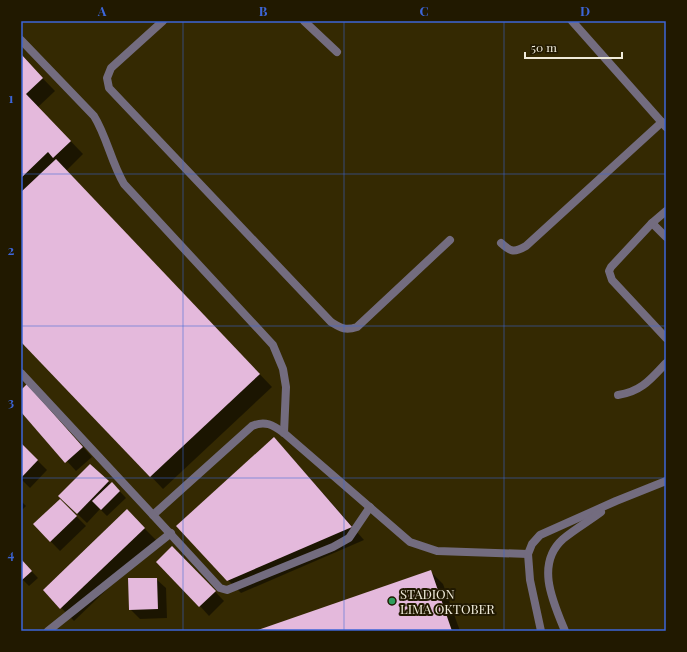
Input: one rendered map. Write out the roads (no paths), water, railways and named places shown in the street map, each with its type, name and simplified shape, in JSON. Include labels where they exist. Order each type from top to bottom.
[{"type":"lane","points":[[163,21],[111,68],[107,78],[109,88],[331,322],[340,328],[348,330],[357,327],[450,240]]},
{"type":"lane","points":[[304,21],[337,52]]},
{"type":"lane","points":[[501,244],[509,250],[517,251],[526,246],[664,125],[572,21]]},
{"type":"lane","points":[[21,40],[94,116],[101,127],[117,172],[124,184],[273,345],[283,369],[286,387],[284,433]]},
{"type":"lane","points":[[666,211],[652,223],[609,271],[612,280],[666,338]]},
{"type":"lane","points":[[652,223],[666,237]]},
{"type":"lane","points":[[618,396],[641,388],[666,362]]},
{"type":"lane","points":[[21,373],[171,533],[220,588],[227,590],[333,547],[349,538],[370,508]]},
{"type":"lane","points":[[153,515],[252,426],[258,423],[268,424],[284,433],[410,542],[437,552],[528,554]]},
{"type":"lane","points":[[541,631],[530,580],[528,554],[532,544],[540,535],[616,501],[666,481]]},
{"type":"lane","points":[[565,631],[552,596],[548,574],[548,561],[555,548],[563,539],[616,501]]},
{"type":"lane","points":[[48,631],[171,533]]},
{"type":"place","name":"STADION LIMA OKTOBER","points":[[392,601]]}]
